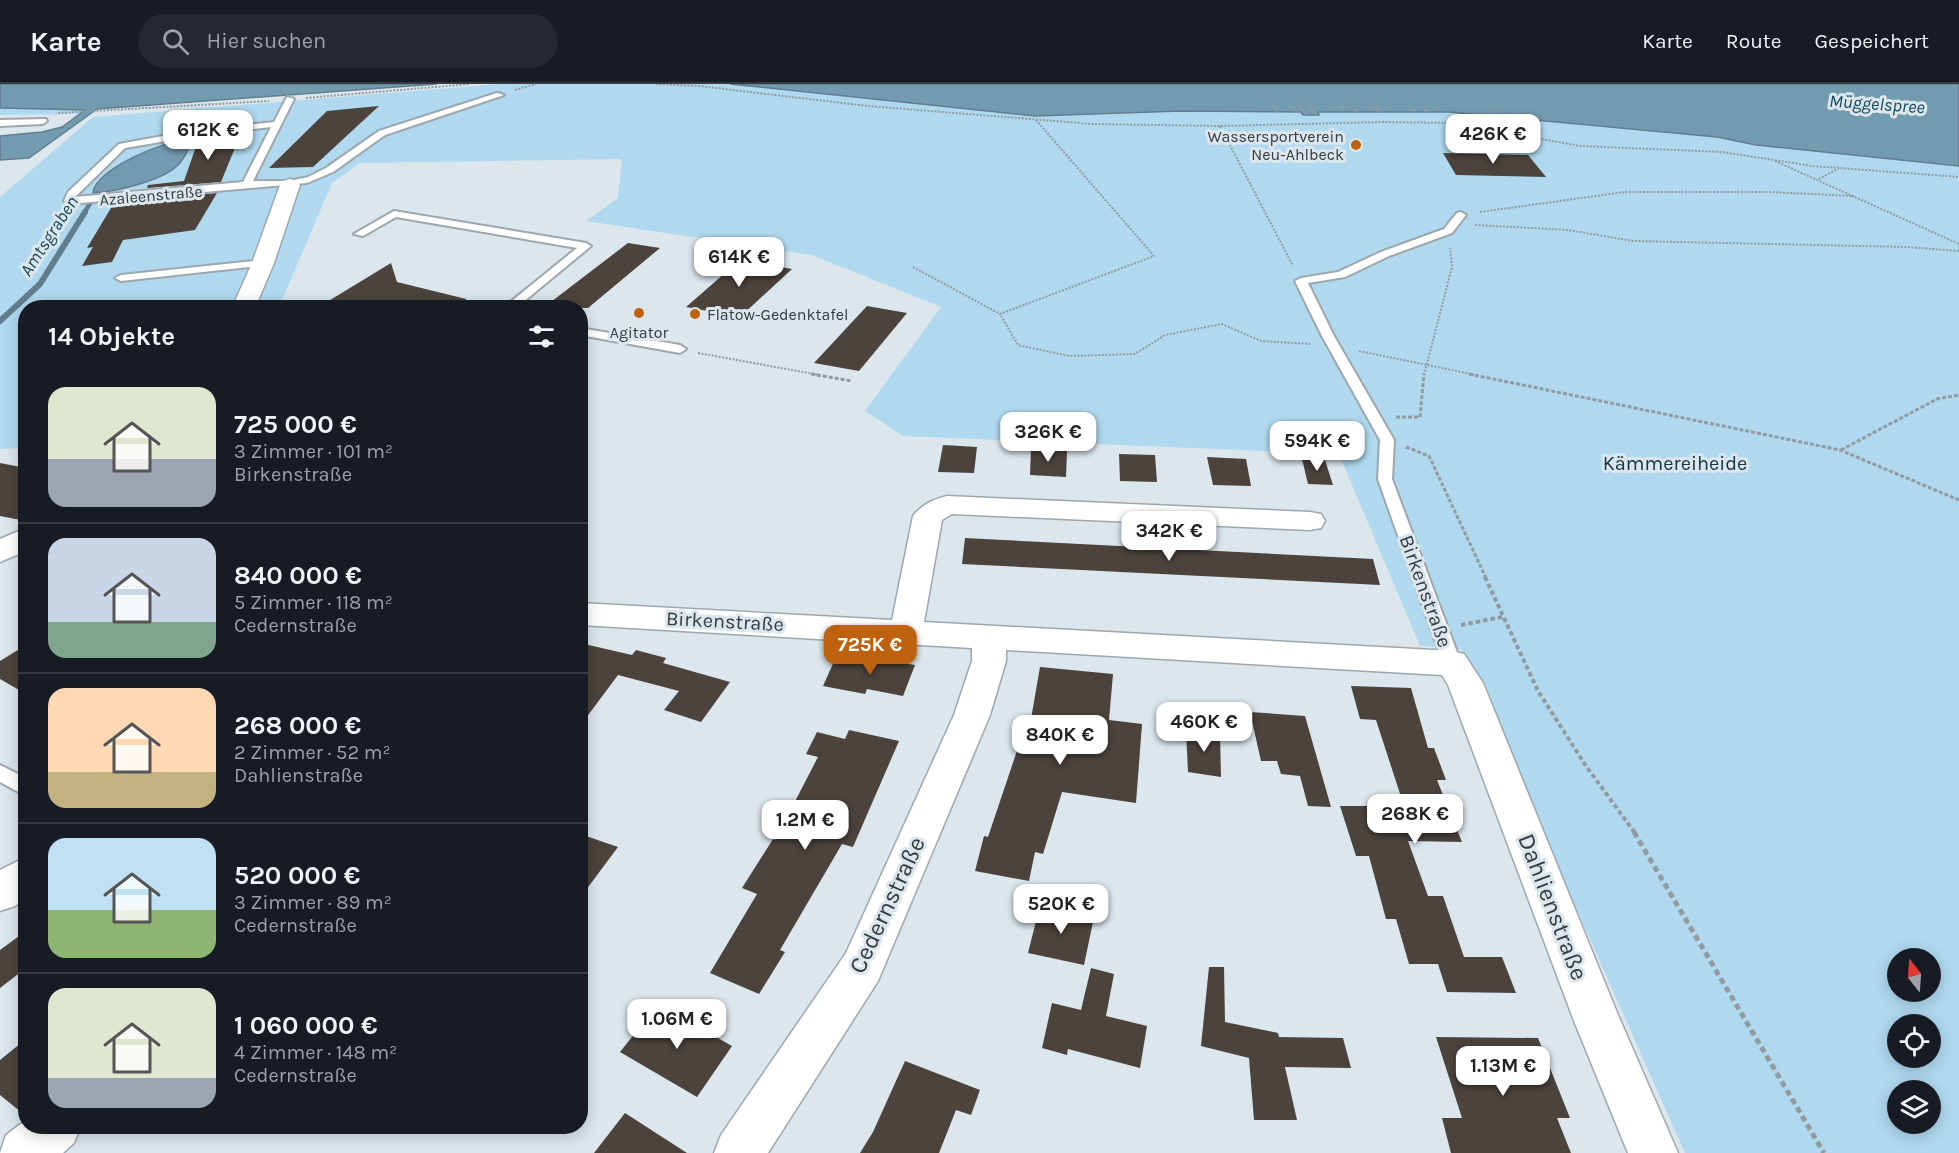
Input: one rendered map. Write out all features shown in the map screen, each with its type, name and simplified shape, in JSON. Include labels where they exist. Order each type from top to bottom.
[{"type":"street","points":[[247,300],[263,263],[290,185]]},
{"type":"street","points":[[906,631],[928,516],[947,505],[1310,521]]},
{"type":"street","points":[[0,552],[18,542]]},
{"type":"street","name":"Birkenstraße","points":[[588,614],[989,636],[1446,646]]},
{"type":"street","name":"Cedernstraße","points":[[739,1153],[862,967],[972,715],[989,661],[989,636]]},
{"type":"street","name":"Dahlienstraße","points":[[1446,646],[1465,683],[1597,1022],[1653,1153]]},
{"type":"street","points":[[0,893],[18,881]]},
{"type":"street","points":[[24,1153],[47,1134]]},
{"type":"lane","points":[[290,185],[324,173],[366,140],[382,133],[500,95]]},
{"type":"lane","points":[[251,184],[247,181],[290,99]]},
{"type":"lane","points":[[0,123],[42,121]]},
{"type":"lane","name":"Azaleenstraße","points":[[278,124],[190,134],[122,146],[71,194],[69,201],[102,200],[251,184],[290,185]]},
{"type":"lane","points":[[359,234],[394,214],[586,246],[518,300]]},
{"type":"lane","points":[[1387,440],[1334,346],[1301,281],[1341,274],[1455,223]]},
{"type":"lane","points":[[121,278],[263,263]]},
{"type":"lane","points":[[588,333],[680,350]]},
{"type":"lane","name":"Birkenstraße","points":[[1387,440],[1385,479],[1446,646]]},
{"type":"lane","points":[[0,773],[18,783]]},
{"type":"path","points":[[74,114],[470,84]]},
{"type":"path","points":[[656,84],[699,86],[868,106],[1092,124],[1220,126],[1384,122],[1449,123],[1581,146],[1722,152],[1839,168],[1959,177]]},
{"type":"path","points":[[1299,104],[1306,115]]},
{"type":"path","points":[[1309,104],[1316,115]]},
{"type":"path","points":[[1273,105],[1277,112]]},
{"type":"path","points":[[1352,105],[1357,112]]},
{"type":"path","points":[[1292,106],[1296,112]]},
{"type":"path","points":[[1331,106],[1335,112]]},
{"type":"path","points":[[1341,106],[1345,112]]},
{"type":"path","points":[[1367,106],[1371,111]]},
{"type":"path","points":[[1374,106],[1379,111]]},
{"type":"path","points":[[1387,106],[1391,112]]},
{"type":"path","points":[[1411,107],[1415,112]]},
{"type":"path","points":[[1423,107],[1427,112]]},
{"type":"path","points":[[1434,107],[1438,112]]},
{"type":"path","points":[[1492,109],[1492,116]]},
{"type":"path","points":[[1502,110],[1502,117]]},
{"type":"path","points":[[1514,118],[1515,111]]},
{"type":"path","points":[[1526,112],[1526,119]]},
{"type":"path","points":[[1000,314],[1046,295],[1120,272],[1154,256],[1036,120]]},
{"type":"path","points":[[1220,126],[1301,281]]},
{"type":"path","points":[[1768,158],[1959,244]]},
{"type":"path","points":[[1819,179],[1839,168]]},
{"type":"path","points":[[1455,223],[1625,192],[1768,192],[1854,196]]},
{"type":"path","points":[[1455,223],[1568,230],[1633,241],[1908,247],[1959,251]]},
{"type":"path","points":[[1374,417],[1420,417],[1425,364],[1452,267],[1455,223]]},
{"type":"path","points":[[913,267],[1000,314],[1018,345],[1069,356],[1135,354],[1165,336],[1222,324],[1261,341],[1334,346],[1840,450],[1959,500]]},
{"type":"path","points":[[680,350],[852,381]]},
{"type":"path","points":[[1840,450],[1937,399],[1959,395]]},
{"type":"path","points":[[1387,440],[1429,456],[1538,691],[1586,766],[1642,843],[1824,1153]]},
{"type":"path","points":[[1446,646],[1502,617]]},
{"type":"green space","name":"Kämmereiheide","points":[[501,84],[730,84],[1035,116],[1181,111],[1302,112],[1303,115],[1318,115],[1318,112],[1449,112],[1717,137],[1756,145],[1959,166],[1959,1153],[1685,1153],[1461,649],[1420,646],[1339,454],[903,436],[865,411],[941,307],[812,255],[586,221],[618,198],[622,159],[360,163],[332,183],[282,300],[18,300],[18,448],[0,449],[0,197],[93,117]]},
{"type":"green space","points":[[0,109],[86,109],[79,114],[0,115]]},
{"type":"water","points":[[0,84],[437,84],[97,109],[29,158],[0,160],[0,136],[42,132],[62,127],[85,110],[0,108]]},
{"type":"water","name":"Müggelspree","points":[[730,84],[1959,84],[1959,166],[1756,145],[1717,137],[1449,112],[1318,112],[1319,115],[1303,115],[1301,112],[1181,111],[1035,116]]},
{"type":"water","points":[[188,140],[190,146],[184,157],[170,171],[137,185],[93,193],[105,175],[118,166],[149,150]]},
{"type":"building","points":[[379,106],[313,167],[269,168],[327,111]]},
{"type":"building","points":[[249,114],[245,123],[203,127],[207,118]]},
{"type":"building","points":[[241,133],[221,182],[147,188],[148,185],[184,181],[199,138]]},
{"type":"building","points":[[1443,153],[1528,155],[1546,177],[1456,175]]},
{"type":"building","points":[[217,193],[195,230],[123,240],[112,262],[82,266],[93,247],[87,248],[114,203]]},
{"type":"building","points":[[628,243],[660,248],[588,308],[588,300],[553,300]]},
{"type":"building","points":[[740,260],[792,269],[740,317],[686,307]]},
{"type":"building","points":[[391,263],[397,282],[466,299],[466,300],[330,300]]},
{"type":"building","points":[[867,306],[907,313],[859,371],[814,363]]},
{"type":"building","points":[[943,445],[977,447],[974,473],[938,472]]},
{"type":"building","points":[[1031,449],[1067,451],[1066,477],[1030,475]]},
{"type":"building","points":[[1119,454],[1155,455],[1157,482],[1120,481]]},
{"type":"building","points":[[1207,457],[1246,459],[1251,486],[1213,485]]},
{"type":"building","points":[[1302,459],[1325,460],[1333,485],[1308,484]]},
{"type":"building","points":[[0,463],[18,466],[18,519],[0,516]]},
{"type":"building","points":[[965,538],[1373,559],[1380,585],[962,564]]},
{"type":"building","points":[[588,645],[632,655],[636,650],[666,658],[663,663],[730,682],[701,722],[664,710],[679,691],[618,675],[588,715]]},
{"type":"building","points":[[18,650],[18,689],[0,679],[0,661]]},
{"type":"building","points":[[836,657],[877,664],[879,659],[915,665],[903,696],[867,689],[865,694],[823,686]]},
{"type":"building","points":[[1040,667],[1113,674],[1109,720],[1142,724],[1136,803],[1062,792],[1043,854],[1035,852],[1029,881],[975,871],[984,836],[988,837],[1028,718],[1031,719]]},
{"type":"building","points":[[1351,686],[1411,688],[1428,748],[1434,748],[1446,780],[1437,780],[1462,842],[1408,841],[1428,896],[1443,896],[1464,957],[1502,957],[1516,993],[1447,992],[1438,964],[1409,964],[1396,919],[1386,919],[1369,856],[1356,856],[1340,806],[1404,806],[1376,720],[1360,719]]},
{"type":"building","points":[[1250,712],[1305,716],[1331,807],[1308,806],[1300,776],[1281,774],[1277,761],[1261,761]]},
{"type":"building","points":[[849,730],[899,741],[853,847],[842,844],[780,950],[785,952],[759,994],[710,973],[757,894],[742,888],[773,839],[775,840],[818,757],[806,754],[817,732],[845,739]]},
{"type":"building","points":[[1186,730],[1220,734],[1221,777],[1188,772]]},
{"type":"building","points":[[588,837],[618,847],[588,887]]},
{"type":"building","points":[[1040,905],[1094,917],[1084,965],[1028,953]]},
{"type":"building","points":[[18,937],[18,974],[0,988],[0,950]]},
{"type":"building","points":[[1209,967],[1224,967],[1225,1022],[1278,1033],[1279,1037],[1343,1038],[1351,1068],[1285,1067],[1297,1120],[1254,1120],[1249,1058],[1201,1046]]},
{"type":"building","points":[[1091,968],[1114,974],[1106,1016],[1147,1026],[1140,1068],[1068,1049],[1067,1055],[1042,1048],[1052,1003],[1081,1010]]},
{"type":"building","points":[[658,1004],[732,1046],[697,1097],[620,1052]]},
{"type":"building","points":[[1436,1037],[1538,1038],[1570,1118],[1557,1118],[1571,1153],[1451,1153],[1442,1118],[1462,1118]]},
{"type":"building","points":[[18,1045],[18,1110],[0,1095],[0,1060]]},
{"type":"building","points":[[905,1061],[980,1090],[971,1115],[956,1110],[939,1153],[860,1153],[873,1132]]},
{"type":"building","points":[[625,1113],[687,1153],[594,1153]]},
{"type":"waterway","name":"Amtsgraben","points":[[84,213],[97,193]]},
{"type":"waterway","name":"Amtsgraben","points":[[23,300],[40,284],[85,212]]},
{"type":"waterway","name":"Amtsgraben","points":[[0,321],[18,304]]},
{"type":"place","name":"Wassersportverein Neu-Ahlbeck","points":[[1356,145]]},
{"type":"place","name":"Agitator","points":[[639,313]]},
{"type":"place","name":"Flatow-Gedenktafel","points":[[695,314]]}]
